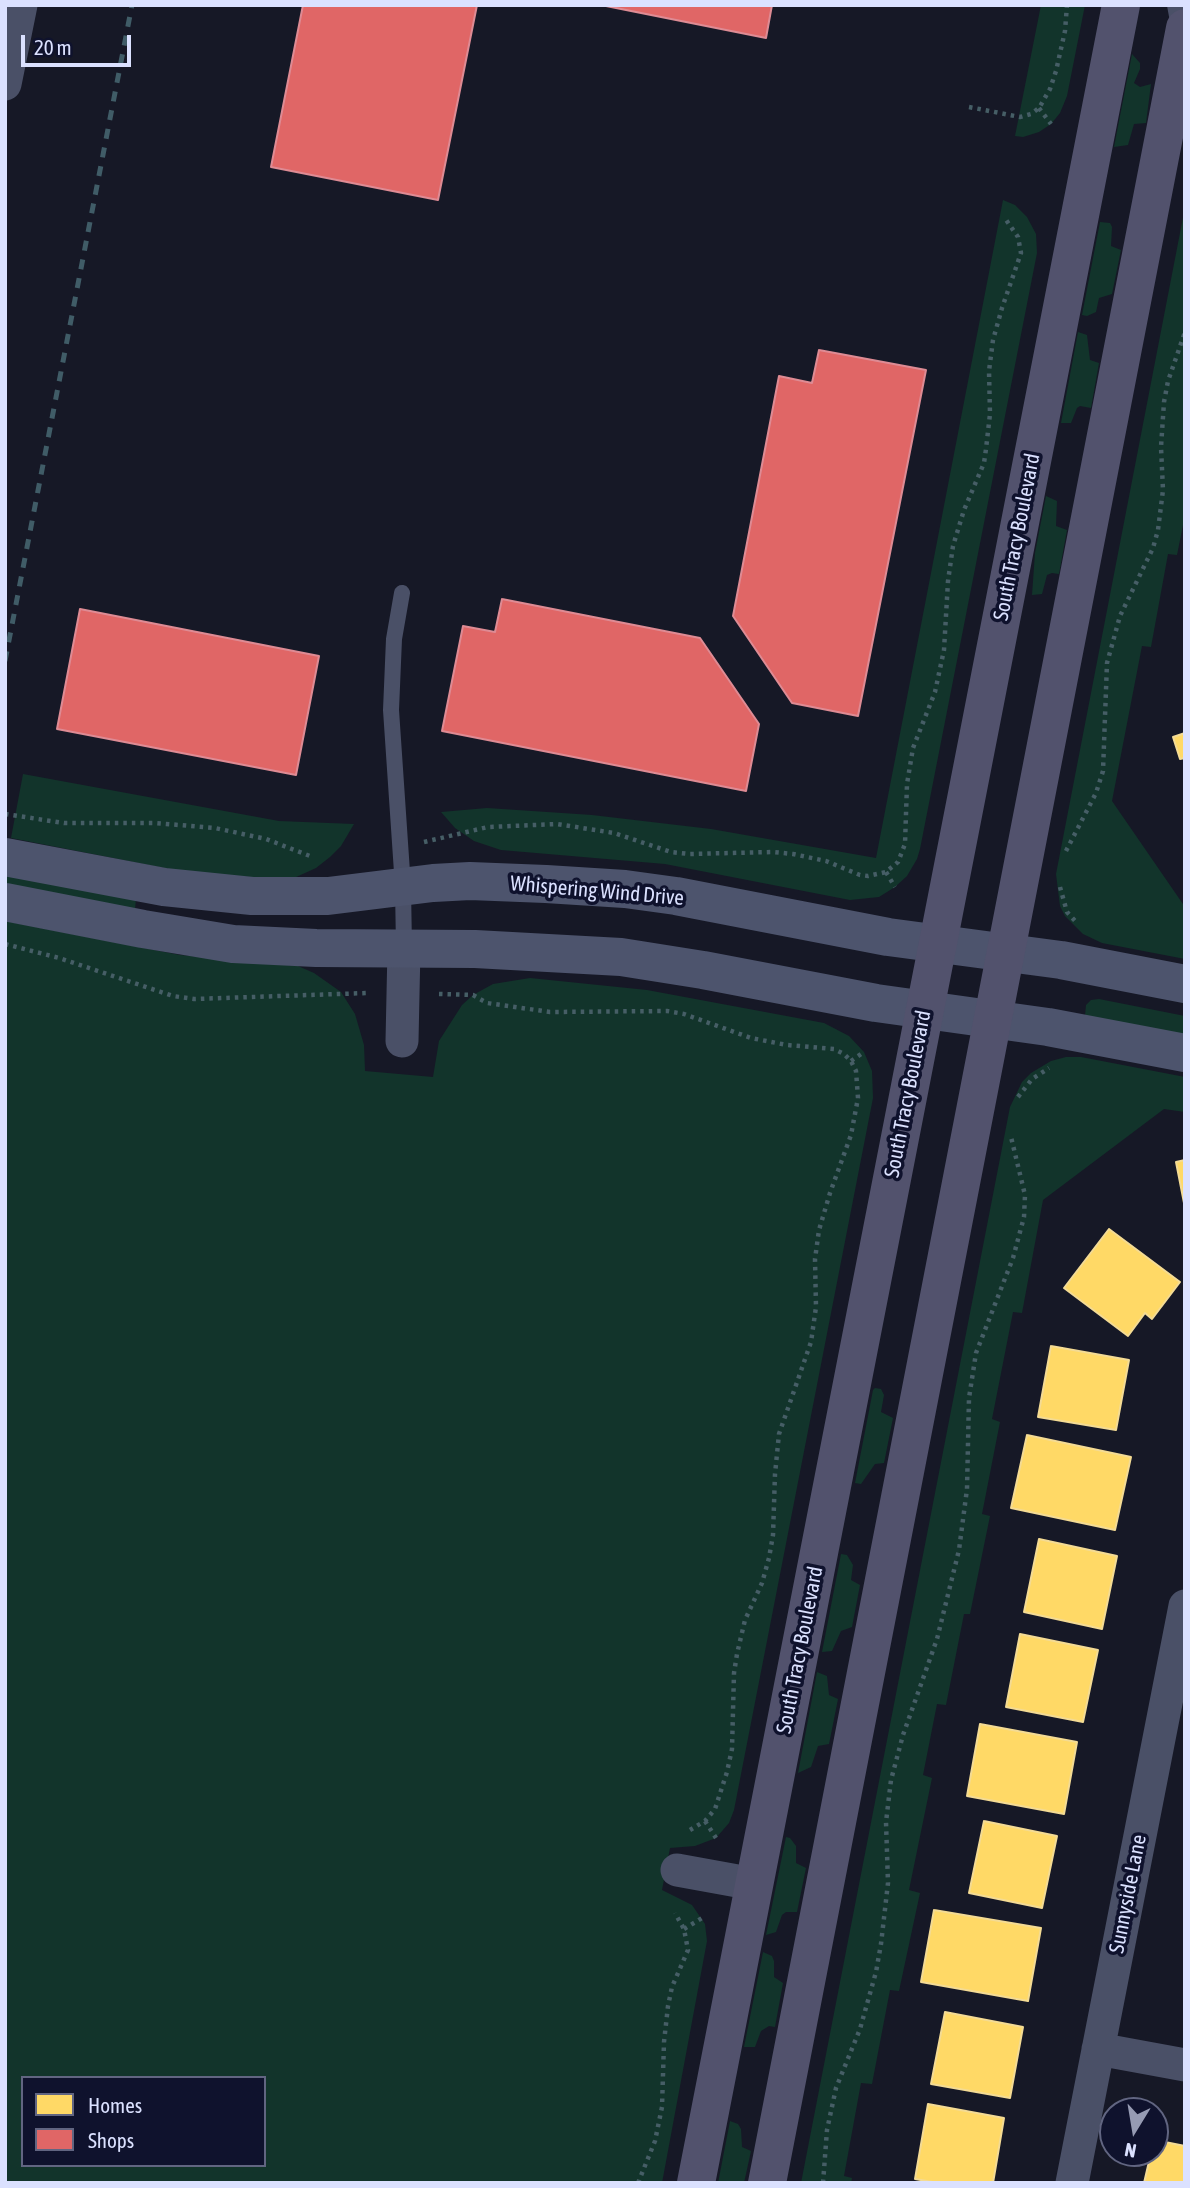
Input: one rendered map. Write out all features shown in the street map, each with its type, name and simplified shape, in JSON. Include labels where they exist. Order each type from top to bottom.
[{"type":"main road","name":"South Tracy Boulevard","points":[[696,2183],[1121,5]]},
{"type":"main road","points":[[766,2183],[1184,38]]},
{"type":"street","points":[[5,84],[20,5]]},
{"type":"street","name":"Whispering Wind Drive","points":[[5,857],[164,887],[240,895],[328,896],[433,883],[495,881],[625,890],[676,896],[888,937],[1061,960],[1185,984]]},
{"type":"street","points":[[5,902],[233,944],[530,951],[621,957],[925,1010],[1048,1027],[1185,1053]]},
{"type":"street","points":[[402,1041],[404,948]]},
{"type":"street","name":"Sunnyside Lane","points":[[1072,2183],[1185,1606]]},
{"type":"street","points":[[677,1870],[754,1884]]},
{"type":"street","points":[[1098,2049],[1185,2065]]},
{"type":"lane","points":[[1175,5],[1184,38]]},
{"type":"lane","points":[[402,593],[394,639],[391,710],[403,887],[404,948]]},
{"type":"path","points":[[969,107],[1020,117],[1039,108],[1056,71],[1065,31],[1067,5]]},
{"type":"path","points":[[1039,108],[1051,124]]},
{"type":"path","points":[[400,847],[463,834],[467,830],[556,824],[614,833],[680,853],[773,852],[811,857],[860,875],[886,872],[898,862],[905,844],[907,784],[913,748],[936,692],[944,650],[953,546],[964,510],[984,463],[993,340],[1021,253],[1018,237],[1004,217]]},
{"type":"path","points":[[1064,855],[1086,815],[1104,771],[1107,663],[1120,616],[1153,548],[1158,530],[1163,490],[1161,447],[1164,402],[1168,381],[1185,332]]},
{"type":"path","points":[[5,814],[64,822],[155,822],[215,828],[266,839],[315,858]]},
{"type":"path","points":[[886,872],[895,887]]},
{"type":"path","points":[[1059,877],[1067,912],[1082,928]]},
{"type":"path","points":[[5,944],[59,958],[150,989],[194,999],[341,992]]},
{"type":"path","points":[[473,995],[487,1003],[550,1012],[667,1010],[760,1040],[834,1049],[851,1061],[859,1085],[855,1117],[845,1154],[819,1230],[815,1259],[816,1307],[811,1342],[779,1434],[771,1546],[762,1583],[745,1620],[737,1654],[732,1749],[727,1772],[715,1809],[705,1821],[690,1830]]},
{"type":"path","points":[[851,1061],[864,1052]]},
{"type":"path","points":[[1017,1098],[1042,1068],[1055,1065]]},
{"type":"path","points":[[823,2183],[827,2130],[836,2088],[860,2029],[881,1944],[888,1883],[886,1822],[891,1780],[903,1735],[937,1639],[959,1550],[968,1476],[969,1398],[976,1353],[1013,1258],[1024,1217],[1025,1195],[1013,1150],[1011,1128]]},
{"type":"path","points":[[705,1821],[716,1838]]},
{"type":"path","points":[[638,2183],[655,2141],[662,2107],[664,2042],[672,1987],[688,1950],[684,1929],[675,1913]]},
{"type":"path","points":[[684,1929],[702,1918]]},
{"type":"green space","points":[[1041,5],[1085,5],[1067,96],[1060,113],[1051,124],[1039,132],[1023,137],[1015,136]]},
{"type":"green space","points":[[1132,54],[1140,63],[1134,83],[1140,87],[1151,84],[1146,123],[1134,124],[1128,145],[1114,147]]},
{"type":"green space","points":[[1003,200],[1015,205],[1027,217],[1036,234],[1037,253],[920,849],[907,876],[879,897],[850,900],[665,864],[501,850],[474,841],[455,828],[441,812],[487,808],[592,815],[711,829],[876,858]]},
{"type":"green space","points":[[1185,207],[1185,515],[1177,555],[1168,554],[1151,647],[1142,646],[1112,801],[1185,907],[1185,959],[1102,943],[1083,934],[1065,916],[1060,906],[1056,874]]},
{"type":"green space","points":[[1100,222],[1110,223],[1111,246],[1121,250],[1112,294],[1099,298],[1096,312],[1087,316],[1082,315]]},
{"type":"green space","points":[[1078,332],[1087,335],[1090,360],[1099,363],[1091,408],[1080,406],[1071,423],[1061,423]]},
{"type":"green space","points":[[1046,496],[1057,501],[1056,526],[1067,530],[1059,574],[1047,575],[1042,594],[1032,595],[1035,553]]},
{"type":"green space","points":[[23,774],[279,821],[354,824],[341,846],[330,857],[316,868],[294,878],[283,880],[179,871],[11,838]]},
{"type":"green space","points":[[5,873],[136,898],[135,910],[5,886]]},
{"type":"green space","points":[[5,921],[180,955],[298,966],[314,973],[341,992],[355,1014],[364,1045],[365,1071],[433,1077],[439,1041],[462,1005],[473,995],[493,984],[530,978],[647,990],[824,1023],[849,1036],[864,1052],[872,1071],[873,1098],[734,1810],[729,1823],[716,1838],[695,1846],[670,1848],[662,1890],[692,1905],[705,1924],[707,1941],[662,2183],[5,2183]]},
{"type":"green space","points":[[1099,999],[1185,1016],[1185,1042],[1085,1016],[1086,1005],[1091,1000]]},
{"type":"green space","points":[[1081,1057],[1185,1077],[1185,1112],[1164,1109],[1043,1200],[1022,1313],[1013,1312],[992,1419],[1000,1422],[982,1514],[990,1516],[970,1614],[964,1614],[946,1705],[937,1704],[923,1775],[932,1778],[909,1890],[920,1893],[899,1991],[890,1990],[872,2084],[861,2083],[844,2176],[852,2178],[851,2183],[801,2183],[1010,1107],[1022,1082],[1031,1073],[1051,1061]]},
{"type":"green space","points":[[881,1389],[884,1395],[881,1412],[893,1418],[884,1463],[875,1464],[861,1484],[855,1483],[873,1390]]},
{"type":"green space","points":[[841,1554],[847,1555],[853,1565],[851,1580],[860,1585],[852,1627],[841,1631],[832,1651],[822,1652]]},
{"type":"green space","points":[[817,1672],[827,1676],[829,1695],[838,1699],[829,1744],[818,1746],[811,1767],[798,1773]]},
{"type":"green space","points":[[786,1837],[796,1846],[796,1863],[806,1868],[797,1912],[786,1912],[782,1915],[776,1932],[766,1935]]},
{"type":"green space","points":[[763,1952],[772,1956],[774,1977],[783,1983],[775,2027],[769,2026],[761,2031],[755,2047],[744,2047]]},
{"type":"green space","points":[[730,2121],[738,2124],[741,2129],[742,2147],[751,2151],[744,2183],[718,2183]]},
{"type":"building: Homes","points":[[1185,733],[1185,758],[1180,759],[1173,737]]},
{"type":"building: Homes","points":[[1185,1160],[1185,1208],[1176,1162]]},
{"type":"building: Homes","points":[[1109,1229],[1180,1282],[1152,1319],[1145,1313],[1128,1336],[1064,1288]]},
{"type":"building: Homes","points":[[1051,1346],[1129,1360],[1116,1430],[1038,1417]]},
{"type":"building: Homes","points":[[1027,1435],[1131,1457],[1115,1530],[1011,1508]]},
{"type":"building: Homes","points":[[1039,1539],[1117,1556],[1102,1629],[1024,1612]]},
{"type":"building: Homes","points":[[1020,1634],[1098,1650],[1083,1722],[1006,1707]]},
{"type":"building: Homes","points":[[980,1724],[1077,1742],[1064,1814],[967,1796]]},
{"type":"building: Homes","points":[[984,1821],[1057,1836],[1042,1908],[969,1893]]},
{"type":"building: Homes","points":[[934,1910],[1041,1928],[1028,2001],[921,1982]]},
{"type":"building: Homes","points":[[945,2012],[1023,2027],[1010,2098],[931,2084]]},
{"type":"building: Homes","points":[[928,2104],[1004,2118],[993,2183],[938,2183],[915,2179]]},
{"type":"building: Homes","points":[[1169,2143],[1185,2146],[1185,2183],[1144,2183],[1148,2167],[1169,2167]]},
{"type":"building: Shops","points":[[303,5],[477,5],[438,200],[271,167]]},
{"type":"building: Shops","points":[[601,5],[772,5],[766,38]]},
{"type":"building: Shops","points":[[819,350],[926,370],[858,716],[792,703],[733,616],[779,376],[812,383]]},
{"type":"building: Shops","points":[[502,599],[700,638],[759,724],[746,791],[442,731],[463,626],[495,632]]},
{"type":"building: Shops","points":[[80,609],[319,656],[296,775],[57,729]]},
{"type":"railway","points":[[5,661],[132,5]]}]
